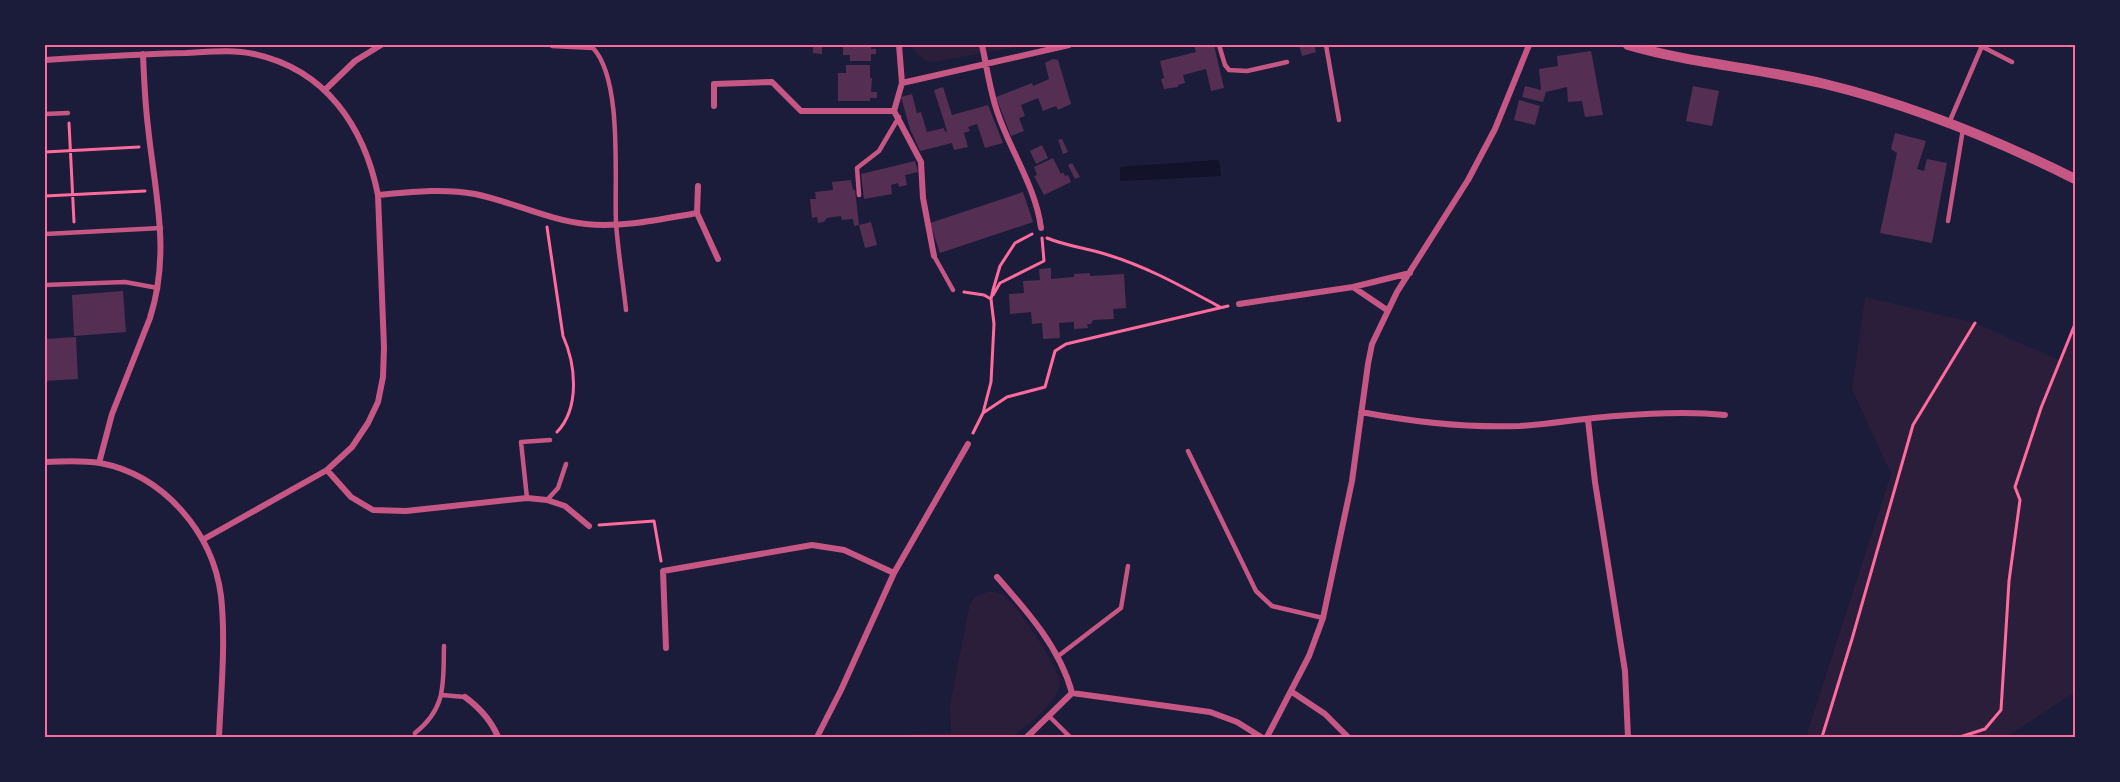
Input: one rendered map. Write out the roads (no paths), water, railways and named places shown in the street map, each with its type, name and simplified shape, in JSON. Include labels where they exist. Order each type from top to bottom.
[{"type":"street","points":[[326,90],[355,61],[381,45]]},
{"type":"street","points":[[894,111],[903,83],[899,45]]},
{"type":"street","points":[[982,45],[998,114],[1033,197],[1041,228]]},
{"type":"street","points":[[903,83],[1069,45]]},
{"type":"street","points":[[1267,737],[1292,692],[1317,638],[1323,618],[1352,481],[1372,344],[1387,310],[1474,170],[1495,129],[1529,45]]},
{"type":"street","points":[[1629,45],[1678,58],[1824,84],[1905,107],[1964,128],[2075,179]]},
{"type":"street","points":[[45,60],[220,48],[253,54],[280,63],[301,71],[326,90],[348,116],[364,146],[374,173],[378,195],[384,347],[383,377],[378,402],[368,423],[352,447],[327,470],[204,539]]},
{"type":"street","points":[[99,463],[112,414],[150,318],[158,288],[162,252],[150,146],[143,54]]},
{"type":"street","points":[[714,106],[714,84],[772,82],[801,111],[894,111]]},
{"type":"street","points":[[894,111],[923,169],[923,198],[934,256]]},
{"type":"street","points":[[698,186],[697,213],[718,259]]},
{"type":"street","points":[[378,195],[443,191],[472,194],[562,220],[589,224],[651,221],[697,213]]},
{"type":"street","points":[[1239,304],[1353,287],[1410,273]]},
{"type":"street","points":[[1353,287],[1387,310]]},
{"type":"street","points":[[1361,412],[1406,420],[1486,427],[1614,416],[1678,413],[1725,415]]},
{"type":"street","points":[[1588,420],[1595,482],[1624,671],[1628,737]]},
{"type":"street","points":[[817,737],[894,573],[968,444]]},
{"type":"street","points":[[45,462],[99,463],[136,476],[156,488],[174,503],[190,519],[204,539],[215,568],[223,616],[219,737]]},
{"type":"street","points":[[327,470],[351,497],[373,510],[406,511],[527,498],[547,500],[565,506],[589,526]]},
{"type":"street","points":[[666,648],[663,571],[812,545],[844,550],[894,573]]},
{"type":"street","points":[[997,577],[1026,609],[1067,675],[1072,693]]},
{"type":"street","points":[[1292,692],[1325,714],[1348,737]]},
{"type":"street","points":[[1027,737],[1072,693]]},
{"type":"street","points":[[1072,693],[1210,712],[1237,722],[1261,737]]},
{"type":"street","points":[[465,697],[481,709],[498,737]]},
{"type":"lane","points":[[1219,45],[1225,65],[1229,70],[1247,71],[1287,62]]},
{"type":"lane","points":[[1326,45],[1339,120]]},
{"type":"lane","points":[[552,46],[593,48],[600,55],[604,65],[614,126],[616,223],[626,310]]},
{"type":"lane","points":[[1949,123],[1981,46],[2012,62]]},
{"type":"lane","points":[[45,114],[69,112]]},
{"type":"lane","points":[[859,195],[857,168],[879,151],[898,117]]},
{"type":"lane","points":[[1948,221],[1964,128]]},
{"type":"lane","points":[[45,234],[161,228]]},
{"type":"lane","points":[[934,256],[953,290]]},
{"type":"lane","points":[[45,285],[125,282],[158,288]]},
{"type":"lane","points":[[527,498],[521,442],[549,440]]},
{"type":"lane","points":[[1188,450],[1256,591],[1272,606],[1323,618]]},
{"type":"lane","points":[[547,500],[558,488],[566,464]]},
{"type":"lane","points":[[1057,657],[1121,608],[1128,566]]},
{"type":"lane","points":[[415,733],[426,725],[436,710],[442,694],[444,646]]},
{"type":"lane","points":[[442,694],[465,697]]},
{"type":"lane","points":[[1049,716],[1070,737]]}]
